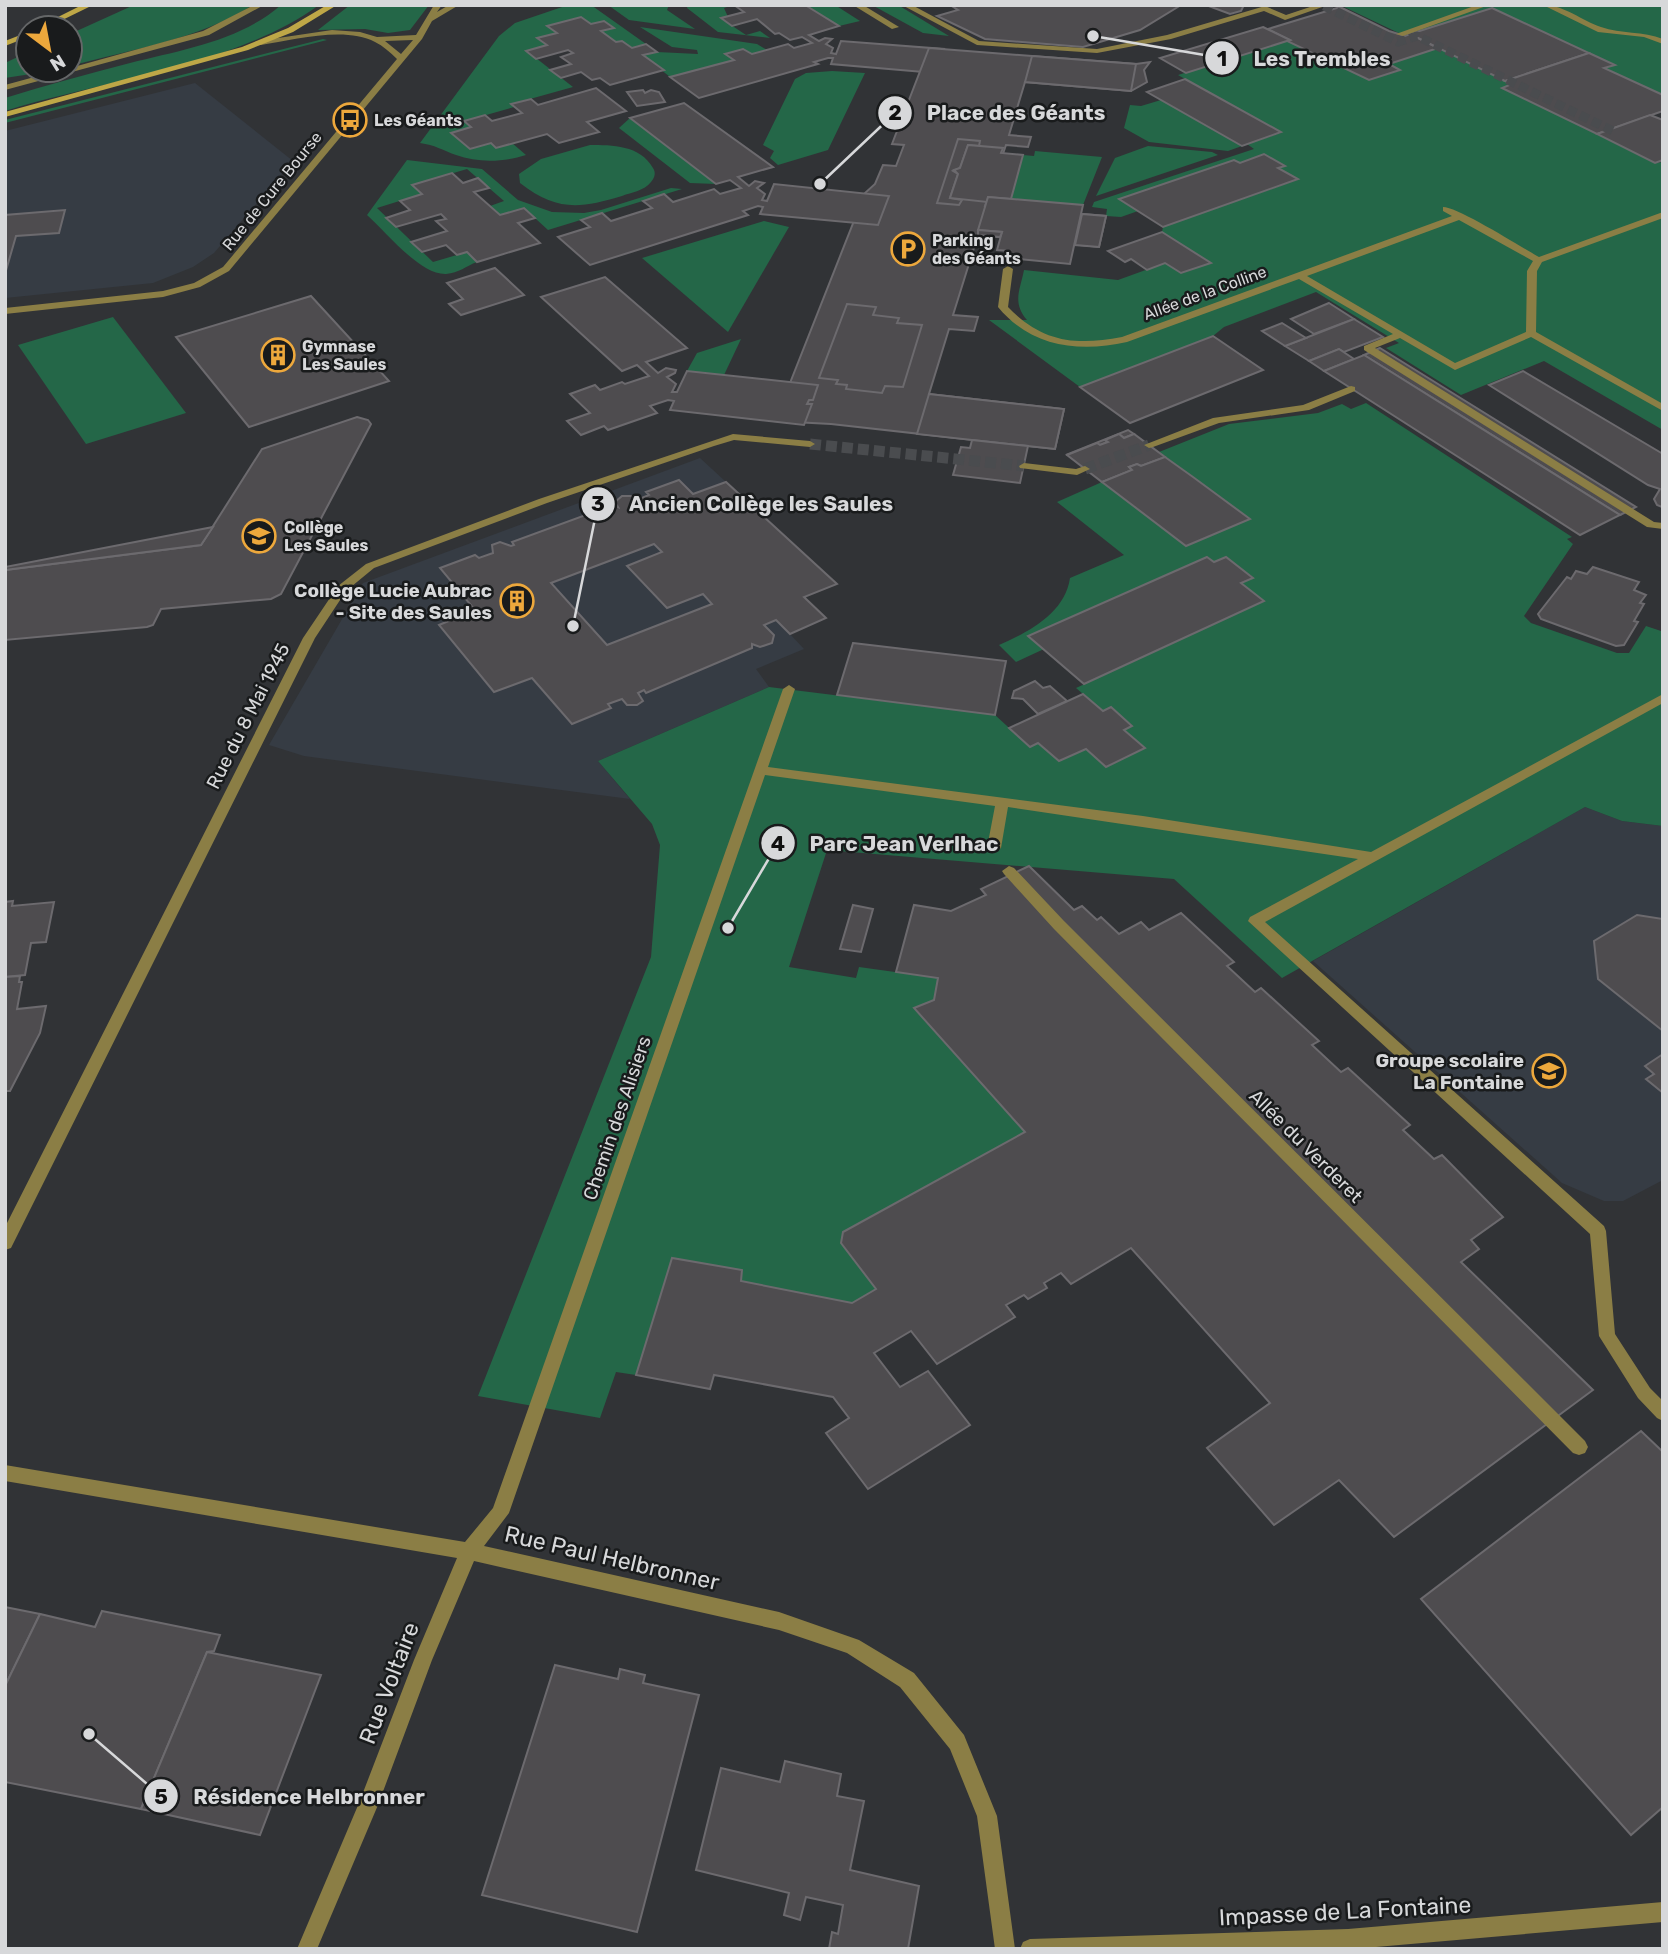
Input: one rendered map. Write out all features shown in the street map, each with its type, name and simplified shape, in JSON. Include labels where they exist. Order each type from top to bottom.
[{"type":"main road","points":[[70,14],[89,5]]},
{"type":"main road","points":[[5,115],[211,60],[261,43],[306,23],[333,5]]},
{"type":"street","points":[[84,66],[206,33],[260,5]]},
{"type":"street","name":"Rue de Cure Bourse","points":[[5,311],[163,294],[197,285],[226,269],[419,37],[438,5]]},
{"type":"street","name":"Rue de Cure Bourse","points":[[431,20],[456,5]]},
{"type":"street","points":[[857,5],[895,27]]},
{"type":"street","points":[[906,5],[961,37],[977,43],[1097,51],[1168,37],[1265,8],[1285,18],[1324,5]]},
{"type":"street","points":[[1399,34],[1485,5]]},
{"type":"street","points":[[1547,5],[1601,30],[1645,35],[1663,42]]},
{"type":"street","points":[[261,43],[337,33],[377,39],[419,37]]},
{"type":"street","points":[[377,39],[401,58]]},
{"type":"street","points":[[1446,209],[1538,260]]},
{"type":"street","points":[[1531,333],[1532,271],[1538,260],[1663,215]]},
{"type":"street","name":"Allée de la Colline","points":[[1008,269],[1003,307],[1013,320],[1052,342],[1073,346],[1099,345],[1124,340],[1460,216]]},
{"type":"street","points":[[1301,276],[1455,367],[1531,333]]},
{"type":"street","points":[[1531,333],[1663,408]]},
{"type":"street","points":[[1402,334],[1367,348],[1651,525],[1663,526]]},
{"type":"street","points":[[1149,445],[1217,420],[1305,408],[1351,389]]},
{"type":"street","name":"Rue du 8 Mai 1945","points":[[5,1242],[309,638],[339,588],[352,575],[382,561],[543,501],[733,437],[810,444]]},
{"type":"street","points":[[1024,466],[1077,471],[1085,469]]},
{"type":"street","name":"Chemin des Alisiers","points":[[469,1551],[500,1513],[789,689]]},
{"type":"street","points":[[1663,698],[1255,921],[1598,1231],[1607,1336],[1644,1394],[1663,1413]]},
{"type":"street","points":[[762,770],[1370,856]]},
{"type":"street","points":[[994,848],[1002,802]]},
{"type":"street","name":"Allée du Verderet","points":[[1009,871],[1059,925],[1579,1447]]},
{"type":"street","name":"Rue Paul Helbronner","points":[[5,1473],[469,1551],[779,1621],[852,1646],[908,1680],[957,1742],[987,1816],[1005,1949]]},
{"type":"street","name":"Rue Voltaire","points":[[307,1949],[368,1805],[423,1660],[469,1551]]},
{"type":"street","name":"Impasse de La Fontaine","points":[[1030,1949],[1348,1939],[1663,1912]]},
{"type":"shaded area","points":[[195,83],[293,161],[214,253],[193,267],[153,283],[5,298],[5,131]]},
{"type":"shaded area","points":[[700,458],[837,584],[804,597],[826,618],[790,634],[804,649],[756,669],[769,687],[598,761],[630,799],[304,756],[269,745],[363,583]]},
{"type":"shaded area","name":"Groupe scolaire La Fontaine","points":[[1585,807],[1622,821],[1663,826],[1663,1180],[1623,1201],[1604,1201],[1562,1183],[1313,961]]},
{"type":"green space","points":[[134,5],[253,5],[210,27],[187,35],[84,62],[84,28]]},
{"type":"green space","points":[[281,5],[319,5],[285,26],[209,57],[5,111],[5,98],[52,84],[84,84],[84,75],[209,43],[265,17]]},
{"type":"green space","points":[[350,5],[429,5],[410,30],[388,33],[365,29],[318,30]]},
{"type":"green space","points":[[568,5],[591,5],[646,44],[632,48],[622,41],[616,42],[601,31],[613,28],[604,21],[591,24],[581,17],[548,26],[557,33],[538,38],[547,45],[527,51],[573,87],[512,104],[514,107],[465,121],[471,127],[452,133],[470,149],[491,143],[496,148],[512,143],[526,155],[500,160],[473,159],[420,143],[499,36],[515,23]]},
{"type":"green space","points":[[608,5],[669,5],[667,10],[695,29],[629,20]]},
{"type":"green space","points":[[688,5],[733,5],[724,8],[728,17],[722,19],[746,35],[760,31],[770,38],[718,32],[687,8]]},
{"type":"green space","points":[[806,5],[835,5],[860,21],[839,26]]},
{"type":"green space","points":[[872,5],[898,5],[949,36],[923,33]]},
{"type":"green space","points":[[1340,5],[1663,5],[1663,95],[1604,68],[1613,64],[1492,8],[1405,36]]},
{"type":"green space","points":[[640,27],[757,44],[767,50],[752,54],[743,49],[726,53],[734,60],[670,77],[643,55],[657,52],[698,54],[697,50],[672,47]]},
{"type":"green space","points":[[327,40],[5,123],[5,120]]},
{"type":"green space","points":[[1287,41],[1369,80],[1399,71],[1389,64],[1438,48],[1512,84],[1504,88],[1655,163],[1663,162],[1663,430],[1544,361],[1461,395],[1386,348],[1399,343],[1316,292],[1224,327],[1213,336],[1080,387],[989,320],[1027,320],[1018,302],[1024,270],[1118,280],[1165,263],[1182,273],[1210,263],[1162,232],[1163,227],[1297,180],[1278,168],[1284,166],[1264,154],[1240,163],[1234,160],[1120,199],[1138,211],[1121,217],[1106,216],[1107,209],[1092,207],[1094,202],[1254,149],[1247,144],[1281,133],[1178,75]]},
{"type":"green space","points":[[14,59],[14,77],[5,78],[5,63]]},
{"type":"green space","points":[[806,73],[865,73],[828,150],[778,165],[770,158],[774,151],[763,145],[795,79]]},
{"type":"green space","points":[[1161,100],[1242,146],[1228,151],[1149,142],[1124,128],[1130,105],[1141,106]]},
{"type":"green space","points":[[630,118],[716,184],[690,183],[619,128]]},
{"type":"green space","points":[[590,145],[616,146],[641,155],[653,168],[653,178],[638,191],[580,205],[545,199],[520,183],[519,174],[541,159]]},
{"type":"green space","points":[[1148,146],[1212,152],[1218,155],[1096,196],[1115,158]]},
{"type":"green space","points":[[1035,151],[1102,157],[1083,205],[1011,199],[1023,155],[1034,156]]},
{"type":"green space","points":[[407,160],[482,169],[518,200],[552,212],[584,213],[601,210],[671,188],[682,189],[548,230],[524,208],[500,215],[490,206],[504,201],[467,169],[413,185],[422,194],[377,208],[433,262],[467,252],[477,262],[446,274],[425,268],[367,215]]},
{"type":"green space","points":[[764,221],[789,227],[728,332],[642,258]]},
{"type":"green space","points":[[113,317],[186,413],[86,444],[18,345]]},
{"type":"green space","points":[[741,339],[724,375],[687,371],[697,353]]},
{"type":"green space","points":[[1366,403],[1572,537],[1567,539],[1573,544],[1524,616],[1531,623],[1617,653],[1629,653],[1646,626],[1661,631],[1663,629],[1663,826],[1622,821],[1585,807],[1282,978],[1174,879],[827,850],[789,967],[856,978],[859,967],[938,978],[934,1000],[915,1009],[1025,1132],[876,1289],[852,1303],[741,1281],[742,1270],[672,1259],[636,1375],[616,1372],[600,1418],[478,1396],[651,957],[660,845],[652,824],[598,761],[769,687],[995,715],[1030,747],[1038,743],[1059,761],[1086,749],[1107,767],[1145,748],[1124,730],[1132,725],[1111,708],[1103,711],[1076,688],[1264,601],[1241,583],[1253,577],[1226,557],[1214,562],[1207,557],[1029,636],[1044,649],[1016,662],[999,645],[1044,620],[1061,601],[1070,578],[1124,555],[1057,502],[1102,482],[1187,546],[1249,518],[1159,452],[1229,424],[1318,413],[1342,404],[1351,409]]},
{"type":"building","points":[[734,5],[805,5],[839,26],[809,35],[819,41],[832,39],[826,44],[833,48],[831,53],[836,54],[841,41],[944,49],[935,73],[831,64],[833,58],[828,58],[814,62],[818,64],[699,98],[670,77],[734,60],[725,54],[743,49],[752,54],[788,44],[794,48],[812,43],[802,37],[790,40],[779,33],[775,34],[757,19],[732,26],[721,18],[744,12]]},
{"type":"building","points":[[950,5],[1181,5],[1140,30],[1083,47],[985,39],[937,16],[958,10]]},
{"type":"building","points":[[1206,5],[1244,5],[1241,11],[1230,14]]},
{"type":"building","points":[[1340,7],[1389,31],[1405,36],[1410,34],[1438,48],[1389,64],[1400,70],[1369,80],[1287,41],[1290,40],[1268,29]]},
{"type":"building","points":[[1492,8],[1589,53],[1505,81],[1410,34]]},
{"type":"building","points":[[581,17],[591,24],[604,21],[614,28],[601,31],[616,42],[622,41],[632,48],[646,44],[657,52],[643,55],[664,70],[610,85],[600,78],[592,80],[581,72],[561,78],[550,70],[571,64],[561,57],[573,53],[568,50],[536,59],[526,51],[547,45],[537,38],[557,33],[547,26]]},
{"type":"building","points":[[1263,27],[1290,40],[1186,73],[1160,58]]},
{"type":"building","name":"Parking des Géants","points":[[929,48],[1136,64],[1150,62],[1144,70],[1147,82],[1131,91],[1025,82],[1009,135],[1031,137],[1028,147],[1006,145],[985,206],[1106,216],[1099,247],[978,235],[953,315],[978,317],[974,331],[949,329],[929,394],[1064,409],[1055,449],[831,424],[775,421],[865,193],[875,184],[883,165],[896,166],[904,145],[892,144]]},
{"type":"building","points":[[1589,53],[1615,65],[1604,68],[1663,95],[1663,111],[1597,134],[1502,88],[1512,84],[1505,81]]},
{"type":"building","points":[[1032,56],[1136,64],[1131,91],[1025,82]]},
{"type":"building","points":[[1185,79],[1281,132],[1242,146],[1147,92]]},
{"type":"building","points":[[596,88],[626,111],[587,122],[599,132],[559,143],[547,134],[496,148],[491,143],[470,149],[451,133],[471,127],[464,121],[485,115],[492,121],[522,113],[511,104],[531,99],[538,105]]},
{"type":"building","points":[[643,90],[645,93],[651,90],[659,92],[665,102],[637,106],[627,92]]},
{"type":"building","points":[[684,103],[773,167],[738,177],[749,186],[755,181],[764,183],[757,188],[765,194],[762,200],[767,201],[774,184],[889,196],[878,225],[760,214],[763,207],[758,206],[743,211],[748,215],[590,265],[558,237],[590,227],[581,220],[602,213],[611,221],[652,208],[643,201],[664,194],[673,202],[714,189],[720,194],[741,188],[730,180],[716,184],[630,118]]},
{"type":"building","points":[[1650,115],[1663,120],[1663,160],[1655,163],[1597,134]]},
{"type":"building","points":[[958,139],[980,141],[979,146],[968,145],[960,168],[953,171],[958,174],[950,198],[962,200],[959,205],[937,203]]},
{"type":"building","points":[[968,145],[1003,148],[1001,153],[1023,155],[1011,199],[988,197],[987,202],[950,198],[958,174],[954,170],[960,168]]},
{"type":"building","points":[[1264,154],[1285,166],[1278,168],[1298,179],[1163,227],[1119,199],[1234,160],[1240,163]]},
{"type":"building","points":[[452,173],[463,183],[478,178],[489,188],[474,192],[500,215],[524,208],[535,218],[518,223],[540,243],[477,262],[467,252],[457,255],[446,245],[422,252],[411,242],[447,231],[436,221],[446,219],[441,214],[396,227],[386,218],[410,210],[400,201],[422,194],[412,185]]},
{"type":"building","points":[[988,197],[1083,205],[1070,264],[1008,258],[1010,251],[997,250],[1002,232],[978,230]]},
{"type":"building","points":[[65,210],[59,233],[16,236],[5,274],[5,215]]},
{"type":"building","points":[[1082,214],[1106,216],[1099,247],[1075,245]]},
{"type":"building","points":[[978,230],[1002,232],[1000,237],[978,235]]},
{"type":"building","points":[[1162,232],[1211,263],[1181,273],[1165,263],[1147,270],[1131,259],[1125,262],[1108,251]]},
{"type":"building","points":[[495,268],[524,295],[461,315],[449,304],[463,299],[447,283]]},
{"type":"building","points":[[605,277],[687,348],[646,362],[658,373],[666,368],[676,370],[667,377],[676,384],[672,392],[677,392],[687,371],[818,385],[813,400],[809,400],[807,404],[812,404],[804,425],[670,410],[674,401],[668,400],[650,406],[657,413],[608,430],[604,426],[581,435],[567,421],[590,413],[570,394],[595,385],[600,390],[649,376],[637,365],[622,371],[541,297]]},
{"type":"building","name":"Gymnase Les Saules","points":[[311,296],[389,381],[249,427],[176,337]]},
{"type":"building","points":[[1329,303],[1354,319],[1314,334],[1291,319]]},
{"type":"building","points":[[847,304],[876,307],[873,315],[899,318],[897,323],[922,325],[903,387],[885,386],[882,393],[846,389],[847,385],[836,384],[838,380],[819,378]]},
{"type":"building","points":[[1354,319],[1383,337],[1344,352],[1339,349],[1309,361],[1285,346]]},
{"type":"building","points":[[1282,323],[1306,338],[1285,346],[1262,331]]},
{"type":"building","points":[[1213,336],[1263,370],[1130,423],[1080,387]]},
{"type":"building","points":[[1380,348],[1636,507],[1620,515],[1364,355]]},
{"type":"building","points":[[1339,349],[1354,359],[1324,371],[1309,361]]},
{"type":"building","points":[[1364,355],[1620,515],[1580,535],[1324,371]]},
{"type":"building","points":[[1523,371],[1663,454],[1662,507],[1657,505],[1654,499],[1660,489],[1648,485],[1489,385]]},
{"type":"building","points":[[929,394],[1064,409],[1055,449],[917,434]]},
{"type":"building","name":"Collège Les Saules","points":[[357,417],[368,420],[371,424],[281,594],[271,599],[161,609],[153,625],[147,627],[5,640],[5,570],[201,545],[262,449]]},
{"type":"building","points":[[1128,430],[1134,434],[1124,438],[1119,434],[1105,440],[1108,442],[1100,445],[1097,443],[1066,455]]},
{"type":"building","points":[[1119,434],[1124,438],[1134,434],[1165,457],[1141,466],[1137,464],[1129,467],[1132,470],[1102,482],[1067,455],[1097,443],[1100,445],[1108,442],[1105,440]]},
{"type":"building","points":[[972,440],[1028,446],[1020,483],[953,475],[961,447],[970,448]]},
{"type":"building","points":[[1165,457],[1250,519],[1186,546],[1102,482],[1132,470],[1129,467],[1137,464],[1141,466]]},
{"type":"building","name":"Collège Lucie Aubrac - Site des Saules","points":[[679,480],[693,494],[726,482],[837,584],[804,597],[826,618],[790,634],[776,620],[764,625],[774,635],[772,643],[760,647],[752,644],[752,648],[646,693],[644,690],[638,693],[643,701],[637,705],[627,705],[622,699],[608,704],[611,708],[572,724],[532,678],[494,692],[439,625],[475,610],[440,568],[475,555],[479,558],[493,553],[492,545],[500,542],[511,546],[514,545],[512,542],[613,505],[618,507],[615,502],[622,496],[631,496],[637,500],[649,495],[646,492]],"holes":[[[654,544],[662,552],[627,566],[667,608],[703,594],[712,604],[607,645],[551,583]]]},
{"type":"building","points":[[213,527],[201,545],[5,570],[5,567]]},
{"type":"building","points":[[1207,557],[1214,562],[1226,557],[1253,578],[1241,583],[1264,601],[1084,684],[1028,636]]},
{"type":"building","points":[[1593,567],[1639,582],[1634,590],[1646,595],[1634,621],[1638,622],[1624,645],[1616,646],[1563,627],[1541,619],[1538,614],[1567,577],[1571,579],[1576,571],[1587,574]]},
{"type":"building","points":[[853,643],[1006,661],[995,715],[837,695]]},
{"type":"building","points":[[1035,681],[1043,688],[1050,686],[1067,701],[1038,714],[1023,699],[1012,698],[1014,691]]},
{"type":"building","points":[[1083,694],[1103,711],[1111,707],[1132,726],[1124,730],[1145,748],[1106,767],[1086,749],[1059,761],[1038,743],[1030,747],[1009,728]]},
{"type":"building","points":[[1029,866],[1074,910],[1082,906],[1097,920],[1101,917],[1119,934],[1141,922],[1149,930],[1181,913],[1234,962],[1227,966],[1255,992],[1261,988],[1319,1041],[1312,1045],[1341,1072],[1348,1068],[1410,1125],[1403,1130],[1434,1159],[1442,1155],[1503,1217],[1471,1240],[1479,1249],[1461,1262],[1593,1390],[1394,1537],[1339,1480],[1274,1525],[1207,1448],[1270,1403],[1131,1248],[1071,1284],[1061,1273],[1044,1283],[1047,1288],[1028,1299],[1024,1295],[1006,1305],[1015,1317],[937,1364],[911,1331],[874,1353],[900,1387],[928,1371],[970,1425],[868,1489],[826,1433],[849,1418],[833,1397],[714,1375],[710,1389],[636,1375],[672,1258],[742,1270],[741,1281],[852,1303],[876,1289],[841,1243],[843,1232],[1025,1132],[914,1008],[934,1000],[938,978],[896,972],[914,905],[951,911],[986,895],[981,889]]},
{"type":"building","points":[[13,901],[12,906],[54,902],[46,942],[31,943],[25,975],[5,977],[5,902]]},
{"type":"building","points":[[853,905],[873,909],[861,952],[840,949]]},
{"type":"building","points":[[1637,915],[1663,919],[1663,1031],[1598,979],[1594,941]]},
{"type":"building","points":[[20,976],[19,982],[22,982],[17,1009],[46,1006],[40,1033],[10,1091],[5,1091],[5,977]]},
{"type":"building","points":[[1663,1054],[1663,1093],[1646,1079],[1654,1074],[1645,1066]]},
{"type":"building","points":[[1641,1431],[1663,1452],[1663,1807],[1631,1835],[1421,1599]]},
{"type":"building","points":[[5,1607],[40,1614],[5,1686]]},
{"type":"building","points":[[102,1611],[220,1635],[214,1651],[207,1652],[141,1809],[5,1782],[5,1686],[40,1614],[95,1627]]},
{"type":"building","points":[[207,1652],[321,1675],[260,1835],[141,1809]]},
{"type":"building","points":[[555,1665],[618,1679],[620,1669],[645,1675],[643,1683],[699,1695],[637,1932],[482,1895]]},
{"type":"building","points":[[785,1761],[841,1774],[837,1796],[864,1801],[850,1870],[919,1886],[908,1949],[829,1949],[832,1932],[838,1934],[843,1905],[806,1897],[800,1920],[784,1915],[789,1893],[696,1870],[721,1768],[780,1782]]},
{"type":"tunnel","points":[[1324,6],[1398,42],[1417,36],[1615,132]]},
{"type":"tunnel","points":[[810,444],[1024,466]]},
{"type":"tunnel","points":[[1085,469],[1149,445]]},
{"type":"place","name":"Les Trembles","points":[[1093,36]]},
{"type":"place","name":"Les Géants","points":[[350,120]]},
{"type":"place","name":"Place des Géants","points":[[820,184]]},
{"type":"place","name":"Parking des Géants","points":[[908,249]]},
{"type":"place","name":"Gymnase Les Saules","points":[[278,355]]},
{"type":"place","name":"Collège Les Saules","points":[[259,536]]},
{"type":"place","name":"Collège Lucie Aubrac - Site des Saules","points":[[517,601]]},
{"type":"place","name":"Ancien Collège les Saules","points":[[573,626]]},
{"type":"place","name":"Parc Jean Verlhac","points":[[728,928]]},
{"type":"place","name":"Groupe scolaire La Fontaine","points":[[1549,1071]]},
{"type":"place","name":"Résidence Helbronner","points":[[89,1734]]}]
